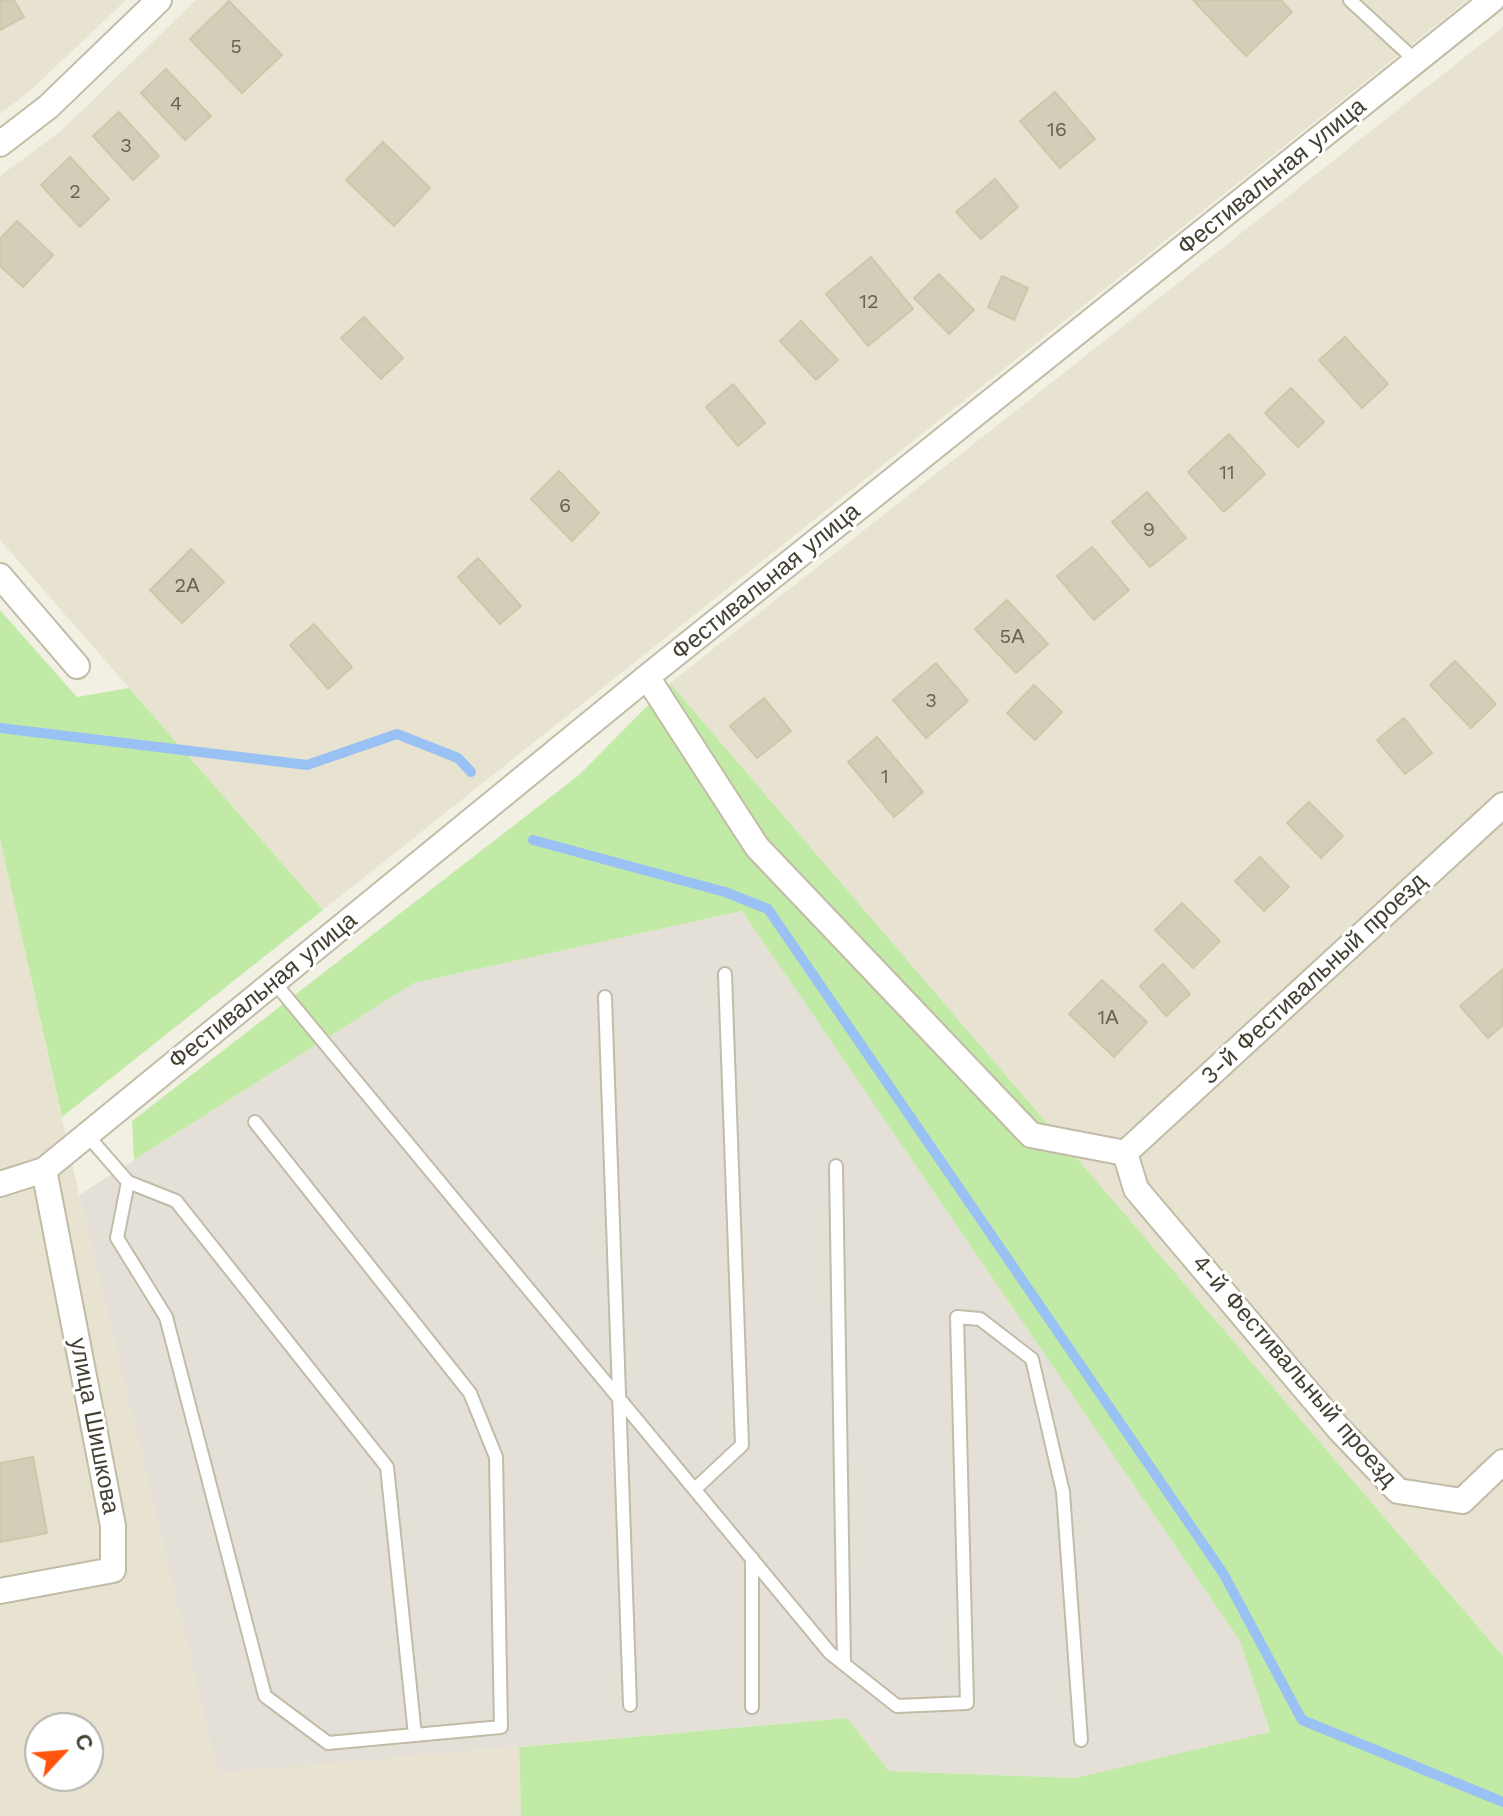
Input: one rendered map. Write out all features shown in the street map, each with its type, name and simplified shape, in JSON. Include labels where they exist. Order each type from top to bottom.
[{"type":"street","points":[[0,144],[48,107],[159,0]]},
{"type":"street","name":"Фестивальная улица","points":[[44,1170],[647,677],[1492,0]]},
{"type":"street","points":[[0,576],[77,666]]},
{"type":"street","points":[[647,677],[757,847],[1031,1135],[1125,1153]]},
{"type":"street","name":"3-й Фестивальный проезд","points":[[1125,1153],[1503,805]]},
{"type":"street","name":"4-й Фестивальный проезд","points":[[1125,1153],[1136,1189],[1339,1429],[1398,1491],[1462,1501],[1503,1462]]},
{"type":"street","points":[[0,1184],[44,1170]]},
{"type":"street","name":"улица Шишкова","points":[[0,1591],[113,1570],[113,1526],[44,1170]]},
{"type":"lane","points":[[1350,0],[1416,61]]},
{"type":"lane","points":[[695,1489],[742,1445],[725,974]]},
{"type":"lane","points":[[274,982],[830,1653],[897,1706],[967,1703],[957,1317],[980,1319],[1032,1359],[1063,1492],[1081,1740]]},
{"type":"lane","points":[[605,997],[630,1705]]},
{"type":"lane","points":[[128,1182],[117,1238],[166,1317],[265,1696],[328,1743],[501,1727],[496,1457],[470,1393],[255,1122]]},
{"type":"lane","points":[[87,1135],[128,1182],[176,1201],[387,1467],[415,1735]]},
{"type":"lane","points":[[836,1166],[844,1664]]},
{"type":"lane","points":[[752,1558],[752,1707]]},
{"type":"shaded area","points":[[0,0],[126,0],[31,90],[0,114]]},
{"type":"shaded area","points":[[196,0],[1468,0],[323,910],[0,540],[0,176],[62,130]]},
{"type":"shaded area","points":[[1503,27],[1503,1656],[670,683]]},
{"type":"shaded area","points":[[0,839],[79,1195],[218,1772],[519,1747],[521,1816],[0,1816]]},
{"type":"shaded area","points":[[742,911],[1240,1641],[1270,1733],[1075,1778],[889,1771],[847,1718],[218,1773],[79,1195],[414,983]]},
{"type":"green space","points":[[0,610],[77,697],[129,688],[323,910],[62,1117],[0,839]]},
{"type":"green space","points":[[670,683],[1503,1656],[1503,1816],[521,1816],[519,1747],[847,1718],[889,1771],[1075,1778],[1270,1732],[1240,1641],[742,911],[414,983],[134,1160],[132,1121],[579,775]]},
{"type":"building","points":[[0,0],[14,0],[24,17],[0,30]]},
{"type":"building","points":[[1193,0],[1281,0],[1292,12],[1246,56]]},
{"type":"building","points":[[229,1],[282,55],[242,93],[190,39]]},
{"type":"building","points":[[166,69],[211,116],[185,140],[141,93]]},
{"type":"building","points":[[1055,92],[1095,139],[1060,168],[1020,121]]},
{"type":"building","points":[[119,112],[159,156],[133,180],[93,136]]},
{"type":"building","points":[[383,142],[430,188],[394,226],[346,180]]},
{"type":"building","points":[[70,157],[109,199],[80,227],[41,185]]},
{"type":"building","points":[[995,179],[1018,207],[981,239],[956,212]]},
{"type":"building","points":[[17,221],[53,255],[23,287],[0,266],[0,239]]},
{"type":"building","points":[[871,257],[913,309],[868,346],[826,294]]},
{"type":"building","points":[[939,274],[974,310],[949,334],[914,298]]},
{"type":"building","points":[[1002,276],[1028,288],[1014,320],[988,307]]},
{"type":"building","points":[[364,317],[403,358],[381,379],[341,338]]},
{"type":"building","points":[[801,321],[838,360],[816,380],[780,341]]},
{"type":"building","points":[[1345,337],[1388,384],[1362,408],[1319,360]]},
{"type":"building","points":[[733,384],[765,423],[738,446],[706,407]]},
{"type":"building","points":[[1291,388],[1324,422],[1298,447],[1265,413]]},
{"type":"building","points":[[1229,434],[1265,474],[1224,512],[1188,472]]},
{"type":"building","points":[[559,471],[599,513],[572,541],[531,499]]},
{"type":"building","points":[[1147,492],[1186,538],[1150,567],[1112,522]]},
{"type":"building","points":[[1092,547],[1129,590],[1094,620],[1057,576]]},
{"type":"building","points":[[191,549],[224,582],[182,623],[150,590]]},
{"type":"building","points":[[478,558],[521,606],[500,624],[458,577]]},
{"type":"building","points":[[1007,600],[1048,644],[1016,673],[975,629]]},
{"type":"building","points":[[314,624],[352,667],[328,689],[290,645]]},
{"type":"building","points":[[1455,661],[1496,704],[1471,728],[1430,685]]},
{"type":"building","points":[[936,663],[968,701],[926,738],[893,700]]},
{"type":"building","points":[[1034,685],[1062,712],[1035,740],[1007,713]]},
{"type":"building","points":[[764,698],[791,731],[757,758],[730,726]]},
{"type":"building","points":[[1404,718],[1432,753],[1405,774],[1377,740]]},
{"type":"building","points":[[877,737],[923,792],[894,817],[848,762]]},
{"type":"building","points":[[1309,802],[1343,836],[1321,858],[1287,823]]},
{"type":"building","points":[[1260,857],[1289,887],[1264,911],[1235,881]]},
{"type":"building","points":[[1182,903],[1220,941],[1193,968],[1155,930]]},
{"type":"building","points":[[1163,964],[1190,994],[1166,1016],[1140,986]]},
{"type":"building","points":[[1503,969],[1503,1025],[1488,1038],[1460,1006]]},
{"type":"building","points":[[1102,980],[1147,1022],[1114,1057],[1069,1014]]},
{"type":"building","points":[[33,1457],[47,1533],[0,1542],[0,1463]]},
{"type":"waterway","points":[[0,728],[307,765],[397,734],[458,758],[471,772]]},
{"type":"waterway","points":[[533,840],[725,892],[768,909],[1223,1573],[1302,1720],[1503,1802]]}]
